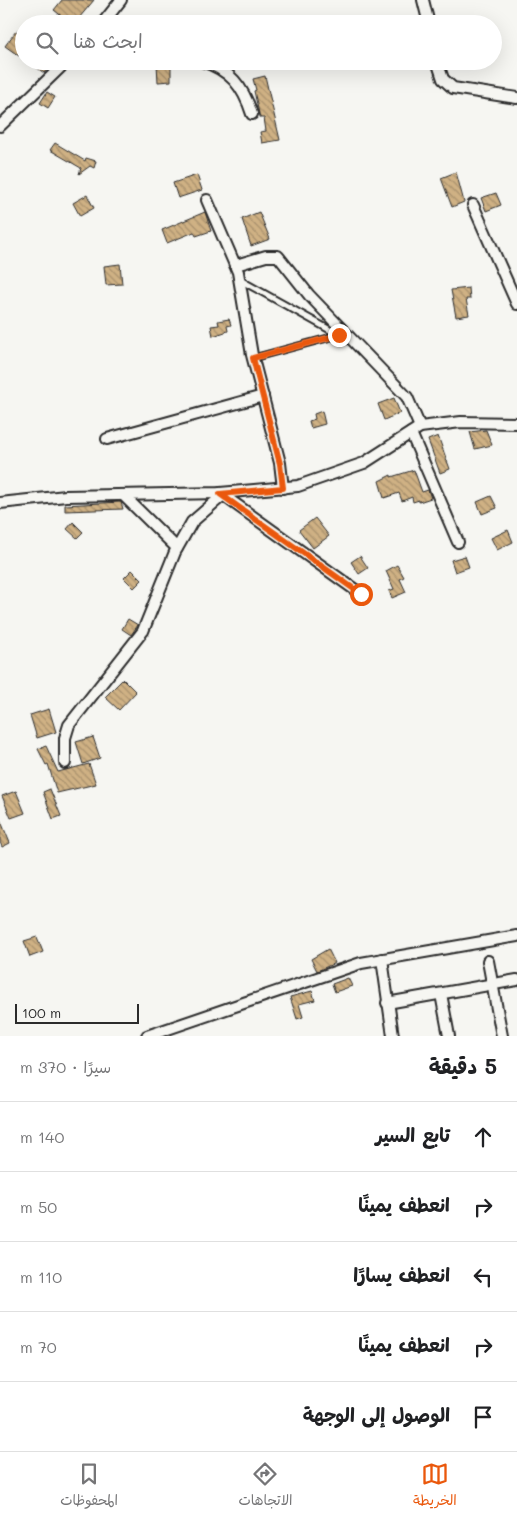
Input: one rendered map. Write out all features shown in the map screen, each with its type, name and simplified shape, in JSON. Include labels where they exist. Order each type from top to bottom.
[{"type":"street","points":[[109,15],[121,0]]},
{"type":"street","points":[[423,0],[426,15]]},
{"type":"street","points":[[0,126],[58,70]]},
{"type":"street","points":[[223,70],[235,79],[246,96],[252,114]]},
{"type":"street","points":[[440,70],[444,80],[453,88],[517,98]]},
{"type":"street","points":[[207,200],[236,265],[240,280],[253,358],[280,464],[283,488]]},
{"type":"street","points":[[473,205],[517,304]]},
{"type":"street","points":[[236,265],[266,256],[278,256],[342,334],[407,397],[420,427]]},
{"type":"street","points":[[107,439],[263,396]]},
{"type":"street","points":[[0,503],[66,496],[221,495],[283,488],[324,478],[364,463],[420,427],[461,422],[517,422]]},
{"type":"street","points":[[411,433],[458,542]]},
{"type":"street","points":[[122,495],[177,548]]},
{"type":"street","points":[[65,763],[65,738],[69,725],[143,632],[177,548],[192,522],[221,495]]},
{"type":"street","points":[[221,495],[361,594]]},
{"type":"street","points":[[147,1036],[361,964],[517,936]]},
{"type":"street","points":[[382,959],[393,1036]]},
{"type":"street","points":[[488,961],[502,1036]]},
{"type":"street","points":[[387,1003],[517,980]]},
{"type":"street","points":[[441,994],[449,1036]]},
{"type":"lane","points":[[240,280],[342,334]]},
{"type":"lane","points":[[253,358],[342,334]]},
{"type":"building","points":[[62,0],[94,0],[82,15],[60,15],[54,10]]},
{"type":"building","points":[[15,32],[15,53],[5,46]]},
{"type":"building","points":[[157,70],[171,70],[171,81],[158,82]]},
{"type":"building","points":[[265,76],[280,140],[262,143],[260,132],[266,131],[264,118],[260,118],[253,79]]},
{"type":"building","points":[[47,92],[55,97],[48,108],[40,103]]},
{"type":"building","points":[[55,143],[85,161],[86,158],[96,161],[94,168],[90,166],[79,174],[81,168],[50,150]]},
{"type":"building","points":[[456,172],[464,202],[452,207],[441,178]]},
{"type":"building","points":[[197,175],[202,190],[178,198],[173,183]]},
{"type":"building","points":[[496,193],[501,205],[486,211],[481,198]]},
{"type":"building","points":[[87,195],[94,208],[80,216],[73,203]]},
{"type":"building","points":[[205,212],[211,231],[196,236],[194,232],[167,243],[162,230]]},
{"type":"building","points":[[259,212],[270,239],[251,246],[242,219]]},
{"type":"building","points":[[120,264],[122,284],[106,285],[104,266]]},
{"type":"building","points":[[469,288],[470,299],[466,299],[469,315],[456,317],[451,290]]},
{"type":"building","points":[[229,319],[231,325],[227,326],[228,331],[213,336],[211,326],[219,325],[218,321]]},
{"type":"building","points":[[394,398],[400,413],[384,420],[378,404]]},
{"type":"building","points":[[322,411],[325,424],[311,428],[309,421],[315,419],[314,414]]},
{"type":"building","points":[[486,430],[492,445],[475,449],[470,432]]},
{"type":"building","points":[[438,436],[450,469],[440,473],[428,440]]},
{"type":"building","points":[[414,470],[422,492],[428,490],[431,498],[413,502],[412,497],[402,501],[399,493],[384,498],[379,481],[391,475],[391,477]]},
{"type":"building","points":[[491,496],[497,508],[482,514],[477,502]]},
{"type":"building","points":[[121,502],[123,509],[65,511],[65,505]]},
{"type":"building","points":[[315,518],[329,536],[313,548],[299,530]]},
{"type":"building","points":[[73,522],[83,532],[77,538],[67,529]]},
{"type":"building","points":[[508,530],[513,542],[497,550],[491,538]]},
{"type":"building","points":[[360,556],[368,568],[359,574],[351,562]]},
{"type":"building","points":[[465,556],[469,567],[455,572],[451,560]]},
{"type":"building","points":[[397,565],[404,577],[400,579],[406,592],[392,598],[389,591],[394,589],[386,571]]},
{"type":"building","points":[[132,570],[142,580],[134,588],[124,578]]},
{"type":"building","points":[[128,619],[138,625],[131,635],[122,629]]},
{"type":"building","points":[[123,679],[136,692],[119,710],[105,697]]},
{"type":"building","points":[[49,709],[56,732],[37,738],[30,715]]},
{"type":"building","points":[[93,737],[100,758],[83,764],[76,742]]},
{"type":"building","points":[[46,746],[58,772],[89,764],[96,784],[57,793],[48,764],[46,765],[38,749]]},
{"type":"building","points":[[50,789],[61,816],[53,819],[43,792]]},
{"type":"building","points":[[16,791],[25,813],[11,818],[2,796]]},
{"type":"building","points":[[0,819],[10,843],[2,847],[0,842]]},
{"type":"building","points":[[37,937],[43,952],[30,957],[24,941]]},
{"type":"building","points":[[328,949],[335,963],[317,971],[311,959]]},
{"type":"building","points":[[348,978],[352,986],[335,992],[332,984]]},
{"type":"building","points":[[312,991],[315,1000],[299,1004],[303,1017],[297,1019],[290,997]]},
{"type":"route","points":[[339,335],[253,358],[280,464],[283,488],[220,494],[361,594]]}]
